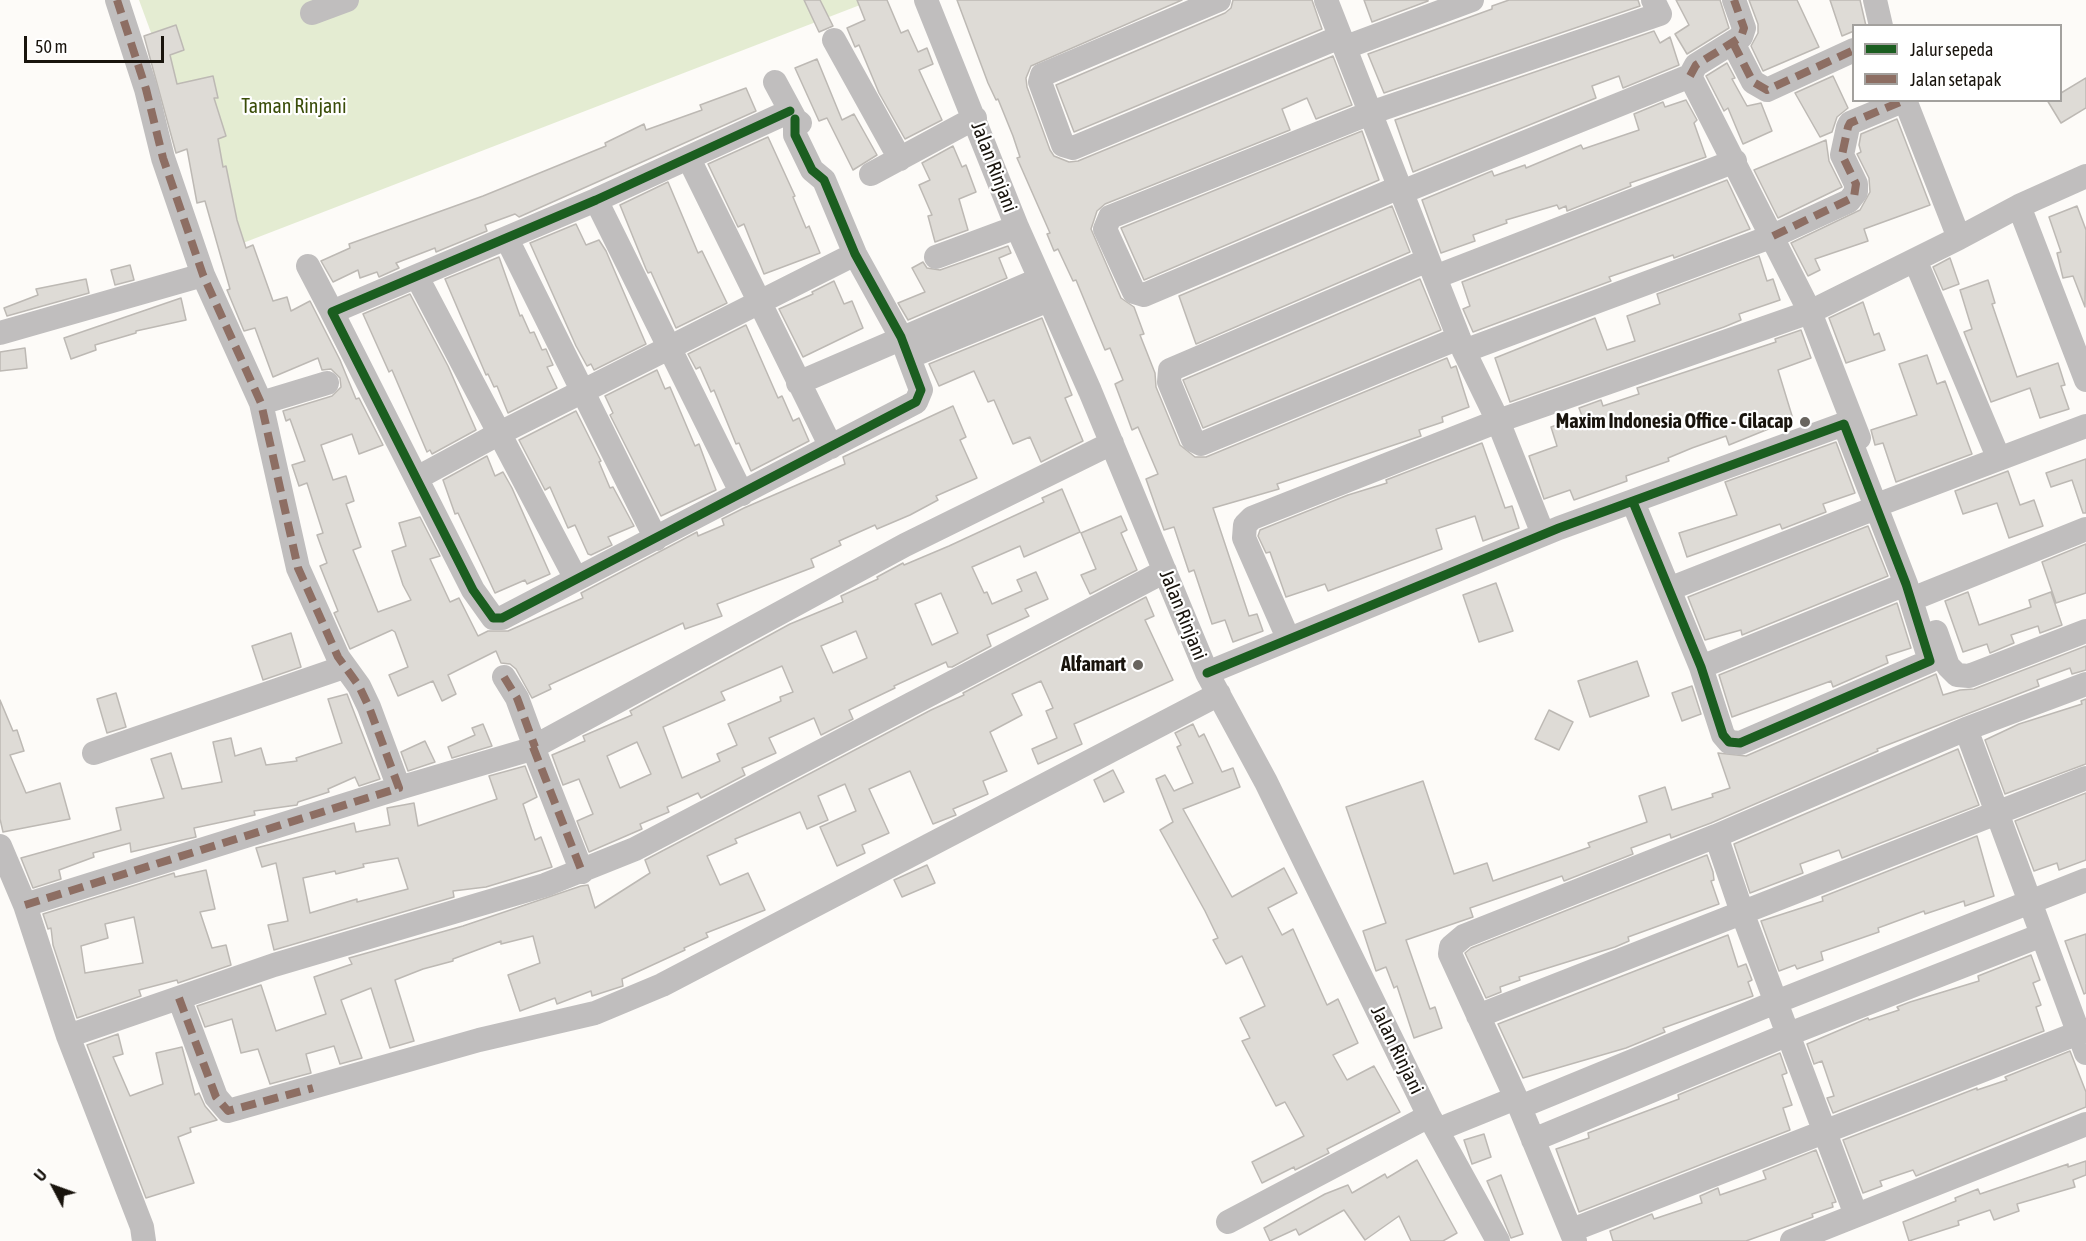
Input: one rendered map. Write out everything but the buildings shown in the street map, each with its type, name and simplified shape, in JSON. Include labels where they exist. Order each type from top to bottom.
[{"type":"street","points":[[117,0],[146,89],[163,158],[203,275],[261,403],[298,568],[344,667],[359,686],[369,707],[399,788]]},
{"type":"street","points":[[312,13],[347,0]]},
{"type":"street","name":"Jalan Rinjani","points":[[926,0],[1017,227],[1112,443],[1207,673],[1266,782],[1433,1123],[1498,1241]]},
{"type":"street","points":[[1220,0],[1042,75],[1040,82],[1063,145],[1073,148],[1343,42],[1473,0]]},
{"type":"street","points":[[1326,0],[1462,344],[1498,422],[1544,534]]},
{"type":"street","points":[[1653,0],[1660,14],[1370,113],[1110,217],[1105,224],[1107,233],[1134,292],[1144,295],[1690,76],[1696,65],[1741,37],[1744,28],[1734,0]]},
{"type":"street","points":[[1875,0],[1881,24]]},
{"type":"street","points":[[834,40],[900,159]]},
{"type":"street","points":[[1733,43],[1753,82],[1767,90],[1852,51]]},
{"type":"street","points":[[1690,76],[1810,312],[1914,590],[1948,666],[1957,675],[1969,676],[2086,631]]},
{"type":"street","points":[[308,266],[473,590],[494,618],[502,618],[916,402],[921,390],[905,347],[855,254],[824,180],[812,170],[803,153],[795,135],[793,115],[775,82]]},
{"type":"street","points":[[1735,161],[1432,269],[1170,370],[1169,382],[1193,440],[1198,444],[1462,344],[1773,236],[1854,198],[1856,184],[1842,155],[1848,127],[1850,123],[1900,102]]},
{"type":"street","points":[[1906,102],[1959,238]]},
{"type":"street","points":[[332,312],[793,115]]},
{"type":"street","points":[[871,174],[975,118]]},
{"type":"street","points":[[689,159],[831,447]]},
{"type":"street","points":[[1288,638],[1244,538],[1245,525],[1252,518],[1498,422],[1810,312],[2019,206],[2086,176]]},
{"type":"street","points":[[596,200],[742,494]]},
{"type":"street","points":[[2019,206],[2086,380]]},
{"type":"street","points":[[936,257],[1017,227]]},
{"type":"street","points":[[507,239],[656,539]]},
{"type":"street","points":[[417,478],[582,391],[855,254]]},
{"type":"street","points":[[1915,260],[1999,459]]},
{"type":"street","points":[[0,333],[203,275]]},
{"type":"street","points":[[417,277],[576,579]]},
{"type":"street","points":[[798,383],[905,347],[1044,290]]},
{"type":"street","points":[[261,403],[327,383]]},
{"type":"street","points":[[1207,673],[1544,534],[1844,424],[1881,505]]},
{"type":"street","points":[[1669,589],[2086,426]]},
{"type":"street","points":[[25,905],[534,747],[561,730],[905,545],[1112,443]]},
{"type":"street","points":[[1633,502],[1701,667],[1723,735],[1729,742],[1740,743],[1930,661],[1914,590]]},
{"type":"street","points":[[1701,667],[2086,529]]},
{"type":"street","points":[[68,1036],[274,965],[582,872],[634,849],[1165,571]]},
{"type":"street","points":[[94,753],[344,667]]},
{"type":"street","points":[[504,677],[517,698],[582,872]]},
{"type":"street","points":[[1966,729],[2083,1039],[1826,1132],[1573,1236],[1518,1102],[1450,954],[1451,947],[1464,936],[1716,836],[1966,729],[2086,684]]},
{"type":"street","points":[[179,998],[216,1097],[228,1111],[479,1041],[595,1013],[662,985],[1219,694]]},
{"type":"street","points":[[1478,1016],[2086,778]]},
{"type":"street","points":[[1716,836],[1742,912],[1856,1215]]},
{"type":"street","points":[[0,846],[25,905],[68,1036],[142,1227],[144,1241]]},
{"type":"street","points":[[1228,1222],[1433,1123],[1518,1102],[2086,880]]},
{"type":"street","points":[[1533,1140],[1789,1034],[2042,935]]},
{"type":"street","points":[[1792,1241],[2086,1124]]},
{"type":"green space","name":"Taman Rinjani","points":[[139,0],[873,0],[230,248]]},
{"type":"marked path","points":[[25,905],[399,788],[369,707],[359,686],[338,657],[298,568],[261,403],[203,275],[163,158],[146,89],[117,0]]},
{"type":"marked path","points":[[1690,76],[1696,65],[1741,37],[1744,28],[1734,0]]},
{"type":"marked path","points":[[1733,43],[1753,82],[1767,90],[1852,51]]},
{"type":"marked path","points":[[1773,236],[1854,197],[1856,184],[1842,155],[1848,127],[1850,123],[1900,102]]},
{"type":"marked path","points":[[504,677],[517,698],[535,747]]},
{"type":"marked path","points":[[533,747],[582,872]]},
{"type":"marked path","points":[[179,998],[216,1097],[228,1111],[313,1088]]},
{"type":"cycle path","points":[[790,111],[596,200],[332,312],[473,590],[493,618],[502,618],[916,402],[921,390],[901,337],[855,254],[824,180],[812,170],[795,135],[795,119]]},
{"type":"cycle path","points":[[1207,673],[1559,528],[1844,424],[1906,584],[1930,661],[1740,743],[1729,742],[1723,735],[1701,667],[1633,502]]},
{"type":"place","name":"Maxim Indonesia Office - Cilacap","points":[[1805,422]]},
{"type":"place","name":"Alfamart","points":[[1138,665]]}]
